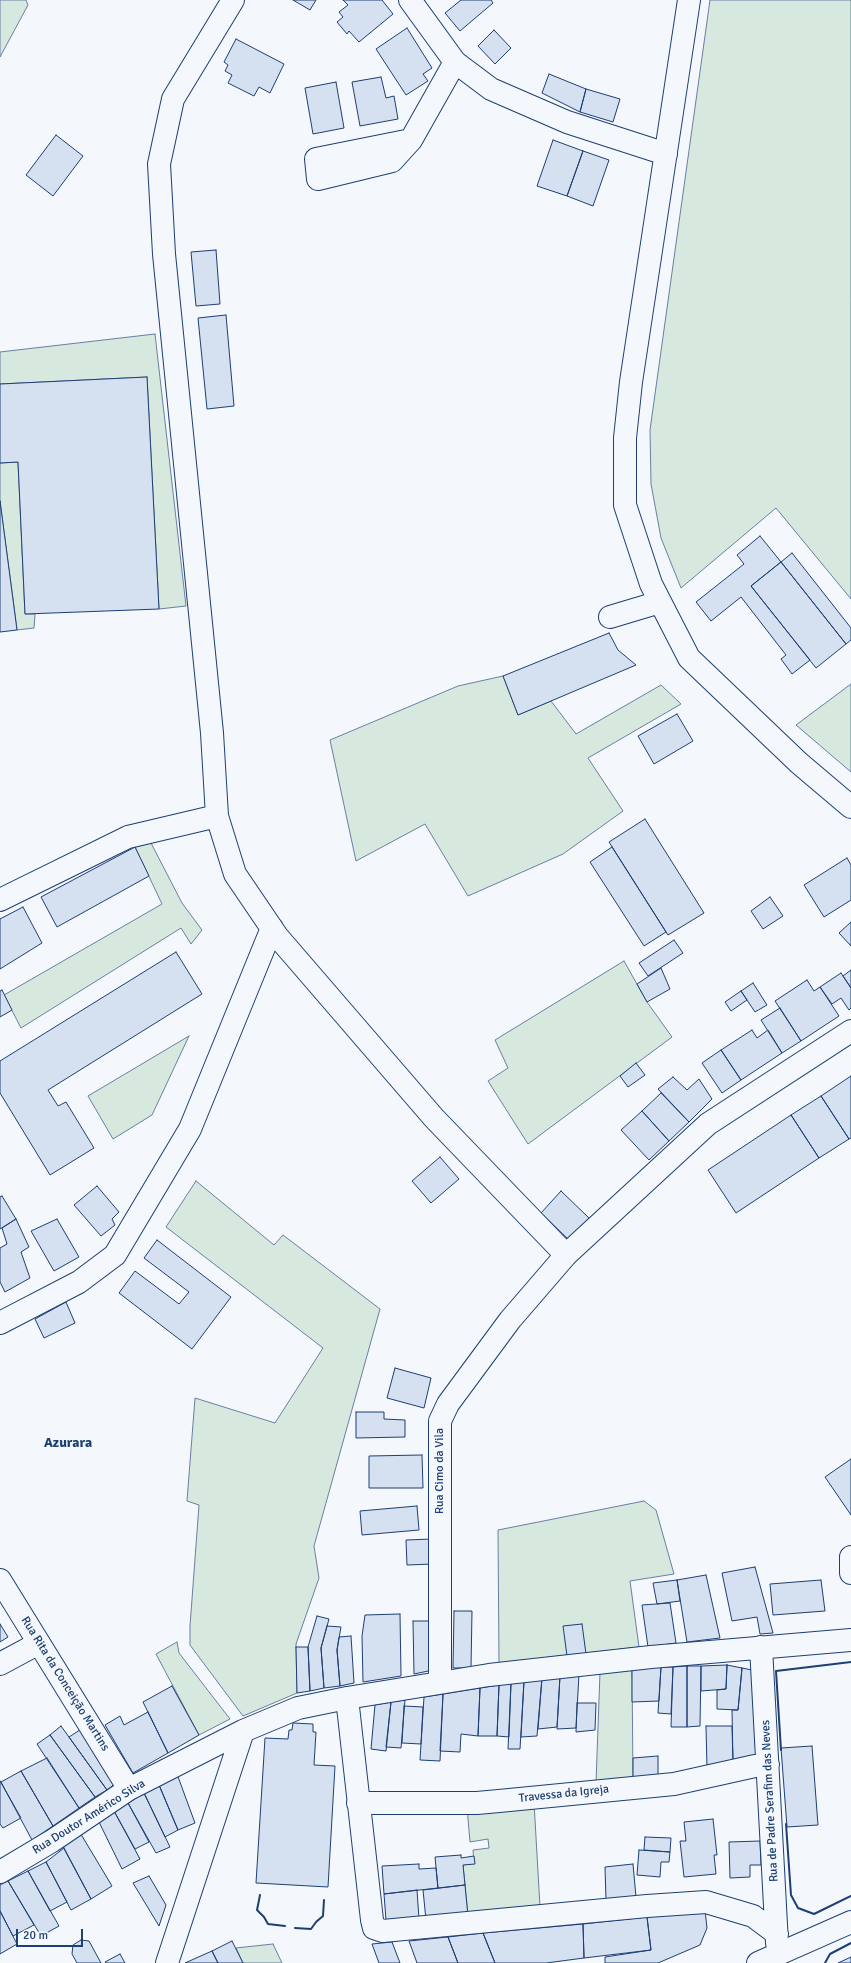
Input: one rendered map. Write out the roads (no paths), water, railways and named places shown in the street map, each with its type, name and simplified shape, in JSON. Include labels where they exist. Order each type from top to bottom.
[{"type":"street","points":[[234,0],[173,98],[159,164],[164,254],[212,733],[217,816],[234,874],[272,928],[434,1118],[566,1255]]},
{"type":"street","points":[[410,0],[455,62],[491,89],[567,122],[666,154]]},
{"type":"street","points":[[689,0],[631,382],[625,438],[625,505],[651,584],[689,658],[799,763],[851,807]]},
{"type":"street","points":[[411,140],[455,62]]},
{"type":"street","points":[[610,617],[660,602]]},
{"type":"street","points":[[0,900],[128,837],[217,816]]},
{"type":"street","points":[[0,1323],[79,1282],[114,1254],[190,1129],[272,928]]},
{"type":"street","name":"Rua Cimo da Vila","points":[[440,1682],[440,1421],[448,1404],[510,1320],[566,1255],[708,1124],[851,1031]]},
{"type":"street","points":[[851,1557],[851,1573]]},
{"type":"street","name":"Rua Rita da Conceição Martins","points":[[0,1580],[129,1789]]},
{"type":"street","name":"Rua Doutor Américo Silva","points":[[0,1872],[52,1841],[129,1789],[243,1731],[298,1708],[440,1682],[643,1658],[851,1640]]},
{"type":"street","points":[[0,1664],[39,1643]]},
{"type":"street","name":"Rua de Padre Serafim das Neves","points":[[761,1647],[780,1951]]},
{"type":"street","points":[[347,1698],[358,1803],[374,1928],[383,1931],[647,1906],[706,1902],[753,1916],[780,1951]]},
{"type":"street","points":[[167,1963],[243,1731]]},
{"type":"street","name":"Travessa da Igreja","points":[[358,1803],[477,1803],[499,1801],[674,1784],[755,1766],[768,1765]]},
{"type":"street","points":[[758,1963],[780,1951],[851,1922]]},
{"type":"district","name":"Azurara","points":[[68,1443]]}]
